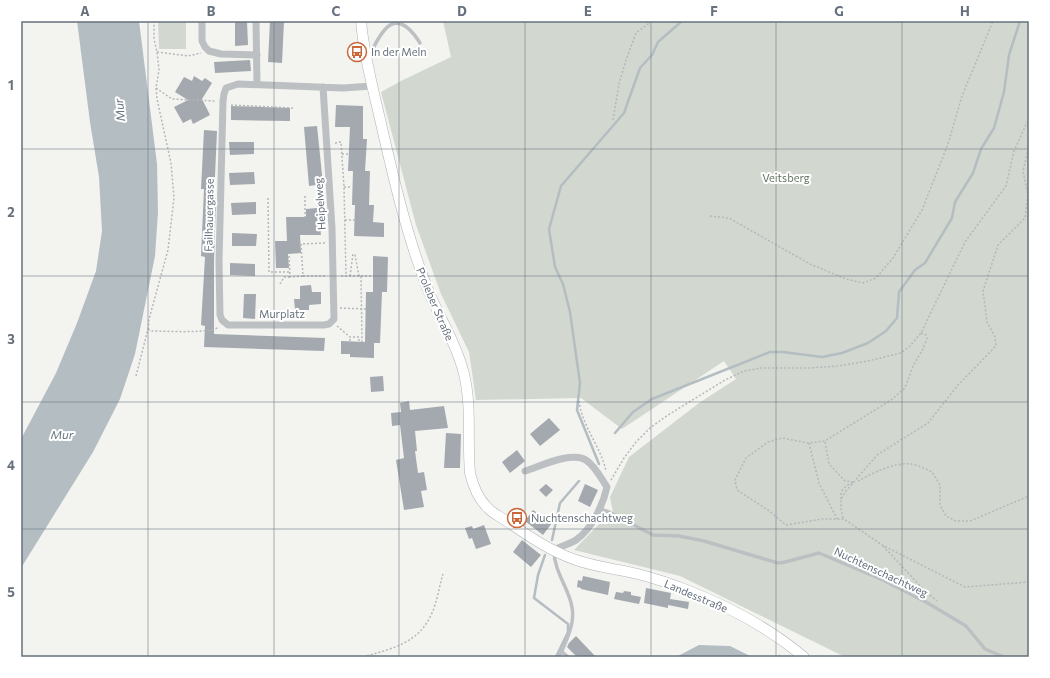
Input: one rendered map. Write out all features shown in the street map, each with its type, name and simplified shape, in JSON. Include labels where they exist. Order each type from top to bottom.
[{"type":"main road","name":"Proleber Straße","points":[[361,21],[372,86],[399,199],[415,256],[463,372],[467,390],[469,414],[469,464],[472,482],[481,499],[488,508],[513,526],[554,550],[577,560]]},
{"type":"main road","name":"Landesstraße","points":[[577,560],[664,581],[702,596],[757,625],[804,657]]},
{"type":"street","points":[[202,21],[202,41],[209,51],[221,54],[257,55]]},
{"type":"street","points":[[256,21],[257,84]]},
{"type":"street","points":[[223,101],[226,88],[238,84],[343,88],[372,86]]},
{"type":"street","name":"Heipelweg","points":[[323,87],[333,242],[333,321]]},
{"type":"street","name":"Failhauergasse","points":[[223,101],[219,262],[220,314],[226,324]]},
{"type":"street","name":"Murplatz","points":[[226,324],[324,325],[333,321]]},
{"type":"street","points":[[525,471],[568,457],[578,457],[586,460],[593,466],[607,487],[600,509],[583,534],[577,540],[554,550]]},
{"type":"lane","points":[[367,61],[384,30],[394,23],[404,24],[409,28],[420,43]]},
{"type":"lane","name":"Nuchtenschachtweg","points":[[600,509],[609,512],[653,535],[679,536],[704,541],[778,562],[785,562],[819,553],[883,580],[926,602],[966,626],[985,649],[1004,657]]},
{"type":"lane","points":[[554,550],[556,566],[571,603],[573,620],[570,633],[559,657]]},
{"type":"lane","points":[[561,651],[568,657]]},
{"type":"path","points":[[136,376],[148,329],[149,319],[168,250],[174,198],[171,164],[162,127],[156,88],[159,70],[154,39],[154,21]]},
{"type":"path","points":[[613,120],[621,78],[636,33],[652,21]]},
{"type":"path","points":[[710,216],[729,218],[810,264],[846,279],[863,283],[876,278],[893,258],[922,210],[948,144],[962,96],[993,21]]},
{"type":"path","points":[[157,52],[188,56],[209,51]]},
{"type":"path","points":[[156,88],[172,99],[223,101]]},
{"type":"path","points":[[235,105],[293,108]]},
{"type":"path","points":[[607,487],[613,474],[624,458],[636,442],[650,428],[668,415],[725,380],[744,371],[761,368],[809,368],[838,366],[868,361],[900,353],[910,346],[921,333],[965,242],[1006,186],[1014,151],[1029,118]]},
{"type":"path","points":[[327,143],[341,142],[344,187],[346,276]]},
{"type":"path","points":[[841,499],[846,491],[856,482],[878,455],[928,423],[958,385],[996,346],[995,337],[987,322],[983,291],[998,245],[1025,218],[1028,196],[1023,171],[1029,146]]},
{"type":"path","points":[[342,154],[349,154]]},
{"type":"path","points":[[344,187],[352,187]]},
{"type":"path","points":[[305,196],[305,217]]},
{"type":"path","points":[[268,198],[269,272],[290,272]]},
{"type":"path","points":[[345,220],[355,220]]},
{"type":"path","points":[[303,276],[302,244],[333,242]]},
{"type":"path","points":[[350,276],[353,254],[355,255],[360,276],[362,342]]},
{"type":"path","points":[[289,256],[290,277]]},
{"type":"path","points":[[280,284],[284,277],[373,276]]},
{"type":"path","points":[[334,308],[366,309]]},
{"type":"path","points":[[333,321],[350,337],[359,337],[359,341]]},
{"type":"path","points":[[148,329],[152,331],[201,331],[216,329],[226,324]]},
{"type":"path","points":[[921,333],[926,335],[927,338],[905,388],[891,400],[825,441],[809,443],[782,438],[768,442],[746,458],[735,480],[737,490],[768,510],[786,525],[822,519],[844,519],[882,545],[965,587],[1029,582]]},
{"type":"path","points":[[579,401],[583,418],[597,448],[604,459],[607,473],[607,487]]},
{"type":"path","points":[[825,441],[829,464],[845,481],[856,482]]},
{"type":"path","points":[[809,443],[819,483],[837,518]]},
{"type":"path","points":[[844,519],[841,509],[841,499],[842,490],[845,486],[880,470],[894,466],[911,464],[932,472],[940,485],[940,505],[946,516],[956,521],[970,521],[1029,496]]},
{"type":"path","points":[[882,545],[924,590],[942,606]]},
{"type":"path","points":[[363,657],[405,643],[420,632],[431,615],[443,574]]},
{"type":"green space","points":[[158,21],[186,21],[186,49],[159,49]]},
{"type":"green space","name":"Veitsberg","points":[[443,21],[1029,21],[1029,657],[845,657],[680,576],[574,550],[601,522],[614,518],[610,497],[629,457],[699,403],[736,379],[724,361],[622,429],[581,398],[476,400],[469,352],[441,294],[416,225],[381,92],[451,57]]},
{"type":"water","name":"Mur","points":[[77,21],[139,21],[157,164],[158,212],[155,256],[135,354],[120,399],[93,452],[21,568],[21,439],[56,373],[77,323],[96,271],[102,231],[99,177],[90,122]]},
{"type":"water","points":[[699,645],[730,646],[752,657],[676,657]]},
{"type":"building","points":[[235,21],[247,21],[248,45],[235,46]]},
{"type":"building","points":[[270,21],[284,21],[282,63],[268,62]]},
{"type":"building","points":[[250,60],[251,71],[215,73],[214,62]]},
{"type":"building","points":[[194,76],[202,81],[205,78],[212,83],[202,99],[210,115],[193,124],[191,119],[183,123],[174,107],[188,100],[175,92],[184,77],[192,81]]},
{"type":"building","points":[[336,105],[363,106],[363,139],[367,139],[365,171],[370,171],[369,205],[374,205],[373,222],[384,223],[384,237],[354,236],[355,205],[352,205],[353,171],[348,171],[350,127],[335,127]]},
{"type":"building","points":[[231,106],[290,108],[290,121],[231,120]]},
{"type":"building","points":[[317,126],[323,184],[309,186],[304,127]]},
{"type":"building","points":[[204,130],[217,131],[214,198],[216,198],[214,334],[325,338],[324,351],[204,347],[205,326],[201,325],[205,257],[201,256],[204,189],[201,189]]},
{"type":"building","points":[[229,142],[254,142],[254,154],[230,155]]},
{"type":"building","points":[[254,172],[255,184],[230,185],[229,173]]},
{"type":"building","points":[[256,202],[256,214],[232,215],[231,203]]},
{"type":"building","points":[[317,208],[318,227],[320,227],[321,235],[300,235],[301,253],[288,254],[289,268],[276,268],[275,241],[287,241],[286,217],[306,217],[306,209]]},
{"type":"building","points":[[232,233],[257,234],[256,246],[232,246]]},
{"type":"building","points":[[373,256],[388,257],[387,292],[382,292],[380,343],[374,343],[374,358],[350,357],[350,354],[341,354],[341,341],[365,342],[366,292],[373,292]]},
{"type":"building","points":[[230,263],[255,264],[255,276],[230,275]]},
{"type":"building","points":[[311,285],[312,292],[321,292],[321,304],[309,305],[309,310],[295,310],[294,299],[300,299],[300,286]]},
{"type":"building","points":[[244,294],[256,294],[255,319],[243,318]]},
{"type":"building","points":[[383,376],[384,391],[371,392],[370,377]]},
{"type":"building","points":[[409,401],[410,410],[444,406],[448,428],[415,431],[417,451],[415,451],[418,473],[424,472],[427,490],[421,491],[424,507],[404,510],[396,460],[404,458],[400,425],[392,426],[391,413],[401,412],[400,403]]},
{"type":"building","points":[[549,418],[560,430],[540,446],[530,434]]},
{"type":"building","points":[[446,433],[461,434],[460,468],[444,468]]},
{"type":"building","points":[[517,450],[525,461],[510,473],[502,462]]},
{"type":"building","points":[[546,484],[553,490],[546,497],[539,490]]},
{"type":"building","points":[[585,484],[598,490],[590,507],[578,501]]},
{"type":"building","points":[[533,510],[552,523],[543,535],[525,521]]},
{"type":"building","points":[[484,525],[491,544],[476,549],[472,538],[469,539],[465,528],[472,526],[473,529]]},
{"type":"building","points":[[522,540],[541,555],[531,567],[513,552]]},
{"type":"building","points":[[583,576],[610,582],[608,595],[577,587],[578,580],[582,581]]},
{"type":"building","points":[[646,588],[671,593],[670,599],[689,602],[688,609],[668,605],[668,608],[644,603]]},
{"type":"building","points":[[624,591],[631,592],[631,595],[641,597],[639,604],[614,599],[616,592],[623,593]]},
{"type":"building","points":[[576,636],[596,657],[577,657],[567,647]]},
{"type":"waterway","points":[[599,464],[577,410],[580,383],[570,312],[563,284],[555,267],[549,229],[561,186],[624,113],[640,68],[652,55],[658,42],[682,21]]},
{"type":"waterway","points":[[615,433],[633,412],[652,399],[770,352],[783,352],[822,357],[842,353],[868,343],[886,331],[897,318],[899,292],[915,270],[925,263],[952,218],[955,202],[973,173],[981,149],[994,128],[1004,92],[1009,55],[1020,21]]},
{"type":"waterway","points":[[552,540],[560,503],[579,481]]},
{"type":"waterway","points":[[545,555],[538,575],[534,598],[568,624],[568,632],[556,657]]},
{"type":"place","name":"In der Meln","points":[[357,52]]},
{"type":"place","name":"Nuchtenschachtweg","points":[[517,518]]}]
